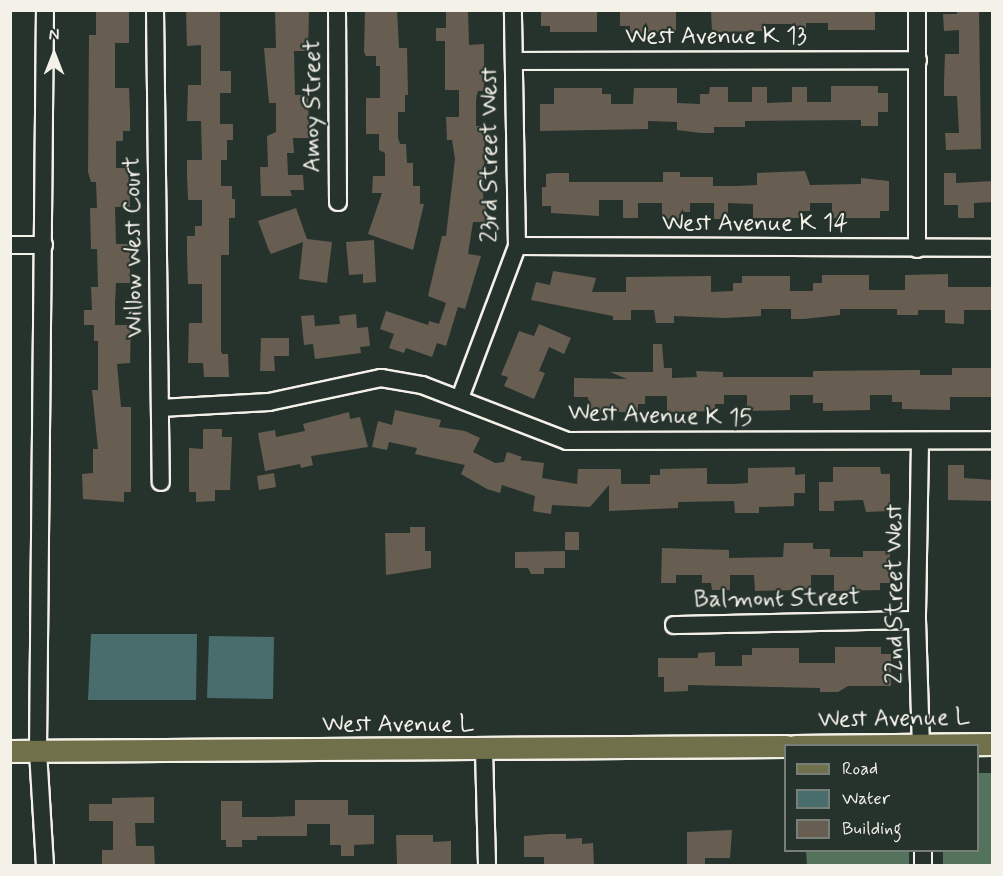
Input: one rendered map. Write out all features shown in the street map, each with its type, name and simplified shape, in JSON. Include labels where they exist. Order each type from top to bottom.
[{"type":"main road","name":"West Avenue L","points":[[10,751],[484,750],[784,746]]},
{"type":"street","points":[[45,10],[38,750],[45,866]]},
{"type":"street","name":"Willow West Court","points":[[155,10],[161,482]]},
{"type":"street","name":"Amoy Street","points":[[337,10],[338,202]]},
{"type":"street","name":"23rd Street West","points":[[460,398],[517,246],[513,10]]},
{"type":"street","points":[[917,10],[917,249]]},
{"type":"street","name":"West Avenue K 13","points":[[514,61],[918,60]]},
{"type":"street","points":[[10,245],[44,245]]},
{"type":"street","name":"West Avenue K 14","points":[[517,246],[993,248]]},
{"type":"street","name":"West Avenue K 15","points":[[160,408],[269,402],[381,378],[422,385],[567,441],[920,442],[993,440]]},
{"type":"street","name":"22nd Street West","points":[[920,442],[917,620],[921,744]]},
{"type":"street","name":"Balmont Street","points":[[674,625],[917,620]]},
{"type":"street","points":[[484,750],[487,866]]},
{"type":"green space","points":[[979,773],[992,773],[992,865],[943,865],[943,852],[979,852]]},
{"type":"green space","points":[[806,852],[909,852],[909,865],[807,865]]},
{"type":"water","points":[[91,634],[197,634],[196,700],[88,700]]},
{"type":"water","points":[[209,636],[274,637],[273,699],[207,698]]},
{"type":"building","points":[[96,10],[129,10],[129,43],[115,43],[115,88],[129,88],[130,113],[130,131],[123,131],[123,141],[116,141],[116,168],[129,168],[130,207],[115,207],[116,244],[130,244],[130,283],[116,283],[115,303],[115,325],[131,325],[130,363],[117,364],[121,407],[131,407],[131,492],[124,492],[124,502],[83,499],[82,474],[93,473],[93,449],[98,449],[92,390],[98,390],[98,341],[94,341],[94,325],[84,325],[84,310],[92,310],[91,287],[98,287],[97,249],[91,249],[90,208],[97,208],[96,182],[91,182],[88,172],[89,35],[96,35]]},
{"type":"building","points":[[186,10],[220,10],[220,71],[231,71],[231,93],[220,93],[220,124],[233,124],[233,140],[227,140],[227,160],[221,160],[221,186],[232,186],[232,199],[235,199],[235,218],[229,218],[229,255],[221,255],[221,350],[222,354],[228,354],[229,377],[204,377],[203,363],[188,363],[189,323],[202,323],[202,284],[188,284],[187,236],[195,236],[195,226],[202,226],[202,200],[188,200],[187,160],[202,160],[201,121],[187,121],[188,85],[201,85],[201,45],[187,46]]},
{"type":"building","points":[[275,10],[309,10],[308,51],[294,51],[295,95],[308,95],[309,138],[293,138],[294,153],[287,153],[288,175],[303,175],[304,190],[290,190],[292,196],[261,196],[260,167],[268,167],[267,136],[276,132],[276,103],[269,103],[264,48],[276,48]]},
{"type":"building","points":[[365,10],[397,10],[399,48],[407,48],[408,95],[405,95],[405,112],[398,112],[398,138],[400,144],[406,144],[407,163],[413,163],[413,186],[420,186],[420,204],[424,204],[413,250],[368,234],[382,193],[372,193],[373,176],[385,176],[385,153],[379,150],[379,134],[366,134],[366,98],[380,98],[380,66],[376,66],[376,56],[366,56],[364,52]]},
{"type":"building","points":[[446,10],[468,10],[469,45],[484,44],[484,91],[478,91],[476,126],[485,126],[483,204],[486,204],[486,222],[473,222],[468,254],[481,256],[465,309],[458,307],[446,346],[437,343],[432,357],[406,348],[404,353],[389,348],[394,334],[380,329],[386,311],[428,325],[429,321],[439,324],[446,303],[428,296],[442,236],[446,236],[455,159],[452,140],[447,140],[446,117],[459,117],[459,90],[445,90],[445,41],[436,41],[436,28],[446,28]]},
{"type":"building","points":[[541,10],[597,10],[597,32],[550,32],[550,26],[541,26]]},
{"type":"building","points":[[620,10],[676,10],[676,32],[630,33],[630,26],[620,26]]},
{"type":"building","points":[[711,10],[875,10],[875,30],[828,30],[828,23],[806,23],[806,31],[791,31],[791,24],[766,24],[766,31],[712,32]]},
{"type":"building","points":[[957,10],[979,10],[981,149],[946,150],[945,133],[959,133],[957,96],[944,96],[945,54],[959,54],[959,30],[944,31],[943,14],[957,14]]},
{"type":"building","points":[[831,86],[878,86],[878,93],[888,93],[888,112],[878,112],[878,126],[861,126],[861,120],[745,121],[745,127],[714,127],[714,133],[701,133],[677,130],[677,122],[648,121],[648,129],[540,131],[540,104],[554,104],[554,88],[602,88],[602,94],[611,94],[611,104],[633,104],[634,88],[677,88],[677,103],[700,104],[700,94],[709,94],[710,87],[728,87],[728,102],[752,102],[752,87],[767,87],[767,103],[792,102],[792,87],[807,87],[807,102],[831,102]]},
{"type":"building","points":[[805,171],[810,185],[861,184],[861,178],[889,181],[889,211],[880,211],[880,218],[832,218],[832,203],[810,203],[810,211],[800,211],[800,218],[753,218],[753,204],[728,203],[728,219],[714,219],[714,203],[690,203],[690,212],[681,212],[681,219],[662,219],[662,203],[638,203],[638,218],[623,218],[623,200],[599,200],[599,216],[551,213],[551,206],[542,206],[542,187],[546,187],[546,174],[553,173],[569,173],[569,182],[663,182],[663,172],[680,172],[680,177],[713,177],[713,186],[737,186],[757,185],[757,173]]},
{"type":"building","points":[[944,173],[956,173],[956,183],[993,181],[993,202],[974,203],[974,218],[958,218],[958,205],[944,205]]},
{"type":"building","points":[[296,208],[307,239],[332,242],[327,283],[299,279],[303,242],[271,254],[268,248],[258,221]]},
{"type":"building","points":[[374,240],[376,282],[363,283],[363,274],[349,275],[346,242]]},
{"type":"building","points":[[553,271],[596,278],[592,292],[626,292],[626,277],[711,276],[711,292],[733,291],[733,283],[742,283],[742,276],[790,276],[790,291],[813,291],[813,283],[822,283],[822,275],[869,275],[869,290],[905,290],[905,275],[948,274],[948,287],[993,287],[993,310],[964,310],[964,324],[945,323],[945,310],[918,310],[918,315],[897,315],[897,309],[840,309],[840,315],[791,319],[791,309],[761,309],[761,316],[725,318],[674,316],[674,323],[656,323],[654,310],[631,310],[631,320],[613,320],[613,316],[531,300],[536,282],[550,285]]},
{"type":"building","points":[[356,314],[357,328],[368,327],[370,346],[360,347],[361,353],[315,359],[313,344],[304,345],[301,316],[314,315],[315,326],[340,324],[339,316]]},
{"type":"building","points":[[539,324],[571,338],[564,354],[549,347],[539,371],[545,373],[534,399],[504,386],[508,377],[501,375],[519,331],[534,336]]},
{"type":"building","points":[[261,338],[289,338],[289,356],[274,356],[275,371],[260,371]]},
{"type":"building","points":[[653,344],[662,344],[664,368],[672,368],[672,378],[697,377],[696,371],[723,372],[723,377],[813,377],[813,371],[920,370],[920,375],[952,375],[952,368],[993,368],[993,397],[950,397],[950,410],[902,409],[902,402],[892,402],[892,395],[870,395],[870,410],[823,411],[823,403],[813,403],[813,395],[790,395],[790,410],[747,411],[747,395],[724,395],[724,404],[715,404],[715,411],[667,412],[667,396],[645,396],[645,404],[638,404],[638,412],[588,412],[588,397],[574,397],[574,378],[627,379],[610,372],[653,372]]},
{"type":"building","points":[[395,410],[441,420],[439,427],[465,431],[480,438],[473,452],[495,463],[504,462],[507,452],[522,457],[520,460],[544,463],[542,478],[577,484],[578,469],[621,469],[621,484],[650,484],[650,475],[660,475],[660,469],[707,468],[707,484],[734,484],[748,483],[748,468],[795,467],[795,475],[805,474],[805,493],[794,493],[794,506],[759,507],[759,513],[735,513],[734,501],[678,502],[678,508],[609,511],[609,485],[590,507],[552,505],[551,514],[533,511],[535,496],[502,485],[500,493],[487,489],[461,474],[465,465],[415,454],[417,448],[389,442],[387,450],[372,447],[378,421],[392,425]]},
{"type":"building","points":[[349,412],[350,419],[360,417],[368,447],[311,456],[313,465],[301,468],[300,464],[265,471],[258,433],[275,430],[276,437],[305,431],[303,424]]},
{"type":"building","points":[[203,429],[222,429],[222,437],[232,437],[230,490],[215,490],[215,501],[196,502],[196,492],[189,492],[189,448],[203,449]]},
{"type":"building","points":[[948,465],[964,465],[964,478],[993,480],[993,501],[948,500]]},
{"type":"building","points":[[833,467],[880,467],[881,474],[890,474],[890,511],[866,512],[863,500],[834,501],[834,511],[819,511],[819,482],[833,482]]},
{"type":"building","points":[[274,473],[276,487],[259,490],[257,476]]},
{"type":"building","points":[[410,527],[425,527],[425,551],[431,551],[431,568],[386,575],[385,533],[410,533]]},
{"type":"building","points":[[565,532],[579,532],[579,550],[565,550]]},
{"type":"building","points":[[784,543],[813,543],[813,549],[830,549],[830,557],[863,557],[863,551],[890,551],[890,583],[880,583],[880,590],[834,591],[834,575],[811,575],[811,587],[802,590],[755,591],[754,575],[730,575],[730,590],[712,590],[711,583],[702,583],[702,575],[676,575],[676,583],[661,583],[662,548],[729,550],[729,558],[783,557]]},
{"type":"building","points":[[565,551],[565,568],[544,568],[544,574],[531,574],[528,568],[515,568],[515,552]]},
{"type":"building","points":[[835,647],[881,647],[881,654],[891,654],[891,686],[848,686],[838,692],[820,692],[820,688],[688,685],[688,691],[664,692],[664,677],[658,677],[658,658],[698,658],[698,653],[715,652],[715,666],[742,666],[742,655],[752,655],[752,648],[799,648],[799,663],[835,663]]},
{"type":"building","points":[[154,797],[154,823],[135,823],[136,846],[154,846],[155,866],[102,866],[102,850],[113,850],[113,821],[89,821],[89,804],[112,804],[112,798]]},
{"type":"building","points":[[295,800],[348,800],[348,815],[374,815],[374,844],[354,845],[354,856],[341,856],[341,845],[330,845],[330,824],[307,824],[307,836],[257,836],[257,840],[242,840],[242,847],[226,847],[226,840],[221,840],[221,801],[242,801],[242,817],[272,817],[295,816]]},
{"type":"building","points":[[732,830],[730,858],[705,858],[705,866],[687,866],[687,832]]},
{"type":"building","points":[[566,834],[566,839],[582,838],[582,844],[593,843],[594,866],[544,866],[544,857],[524,857],[524,836]]},
{"type":"building","points":[[396,835],[433,835],[433,842],[451,841],[451,866],[397,864]]}]
